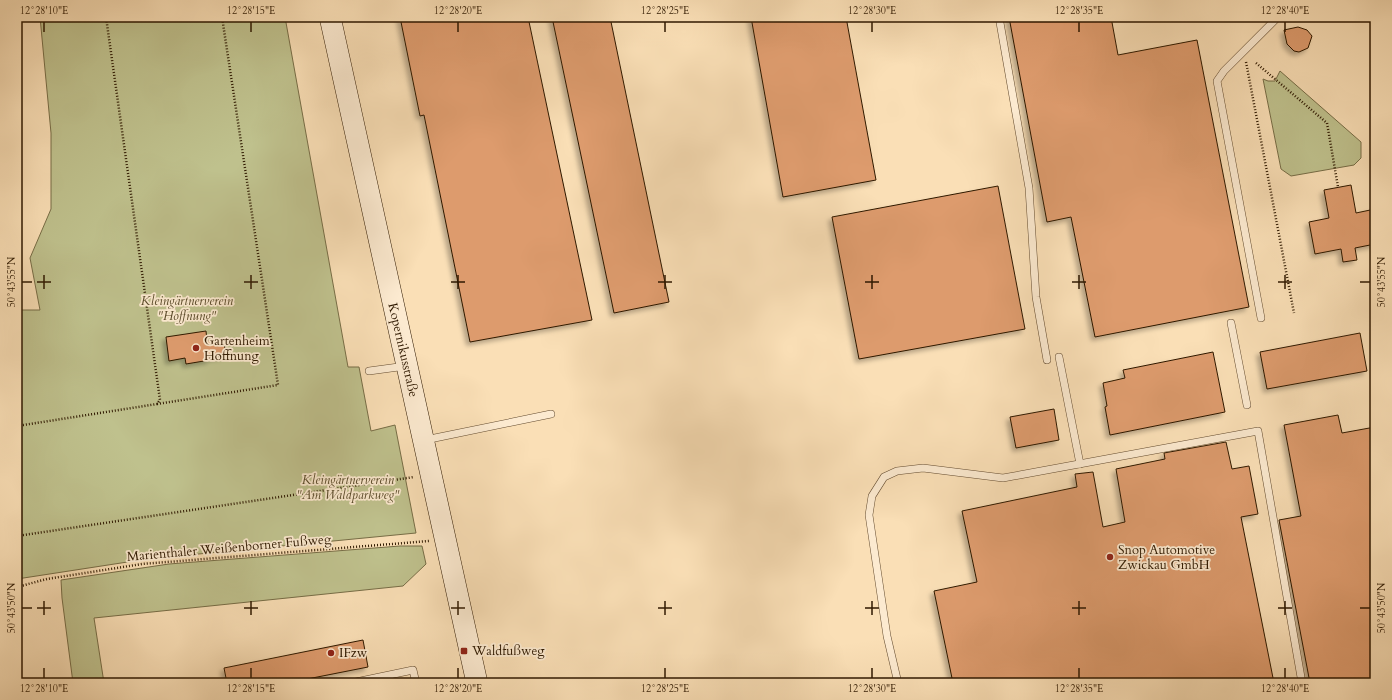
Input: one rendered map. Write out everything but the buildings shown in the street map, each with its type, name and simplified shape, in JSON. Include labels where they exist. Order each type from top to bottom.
[{"type":"street","name":"Kopernikusstraße","points":[[330,17],[423,440],[474,682]]},
{"type":"lane","points":[[999,17],[1029,188],[1036,297],[1047,360]]},
{"type":"lane","points":[[1261,318],[1217,81],[1224,71],[1278,17]]},
{"type":"lane","points":[[1231,323],[1247,405]]},
{"type":"lane","points":[[1059,357],[1080,464]]},
{"type":"lane","points":[[369,371],[406,366]]},
{"type":"lane","points":[[423,440],[551,414]]},
{"type":"lane","points":[[898,683],[887,636],[869,515],[872,496],[884,477],[897,472],[923,468],[1004,478],[1258,431],[1302,683]]},
{"type":"lane","points":[[350,683],[413,670],[416,683]]},
{"type":"path","points":[[42,18],[47,17]]},
{"type":"path","points":[[106,17],[160,394],[160,400],[157,404]]},
{"type":"path","points":[[17,426],[278,385],[222,17]]},
{"type":"path","points":[[1244,51],[1294,313]]},
{"type":"path","points":[[1256,63],[1327,123],[1338,187]]},
{"type":"path","points":[[17,536],[430,475]]},
{"type":"path","name":"Marienthaler Weißenborner Fußweg","points":[[17,587],[47,579],[142,564],[444,539]]},
{"type":"green space","name":"Kleingärtnerverein \"Hoffnung\"","points":[[40,17],[285,17],[348,367],[359,367],[371,431],[395,425],[416,533],[147,559],[17,579],[17,310],[40,310],[30,258],[51,209],[51,133]]},
{"type":"green space","points":[[1280,71],[1361,142],[1361,158],[1354,165],[1291,176],[1281,169],[1263,79],[1275,81]]},
{"type":"green space","points":[[400,546],[422,546],[426,564],[403,586],[94,618],[104,683],[73,683],[61,580],[169,564]]},
{"type":"place","name":"Gartenheim Hoffnung","points":[[196,348]]},
{"type":"place","name":"Snop Automotive Zwickau GmbH","points":[[1110,557]]},
{"type":"place","name":"Waldfußweg","points":[[464,651]]},
{"type":"place","name":"IFzw","points":[[331,653]]},
{"type":"park label","name":"Kleingärtnerverein \"Am Waldparkweg\"","points":[[348,488]]}]
